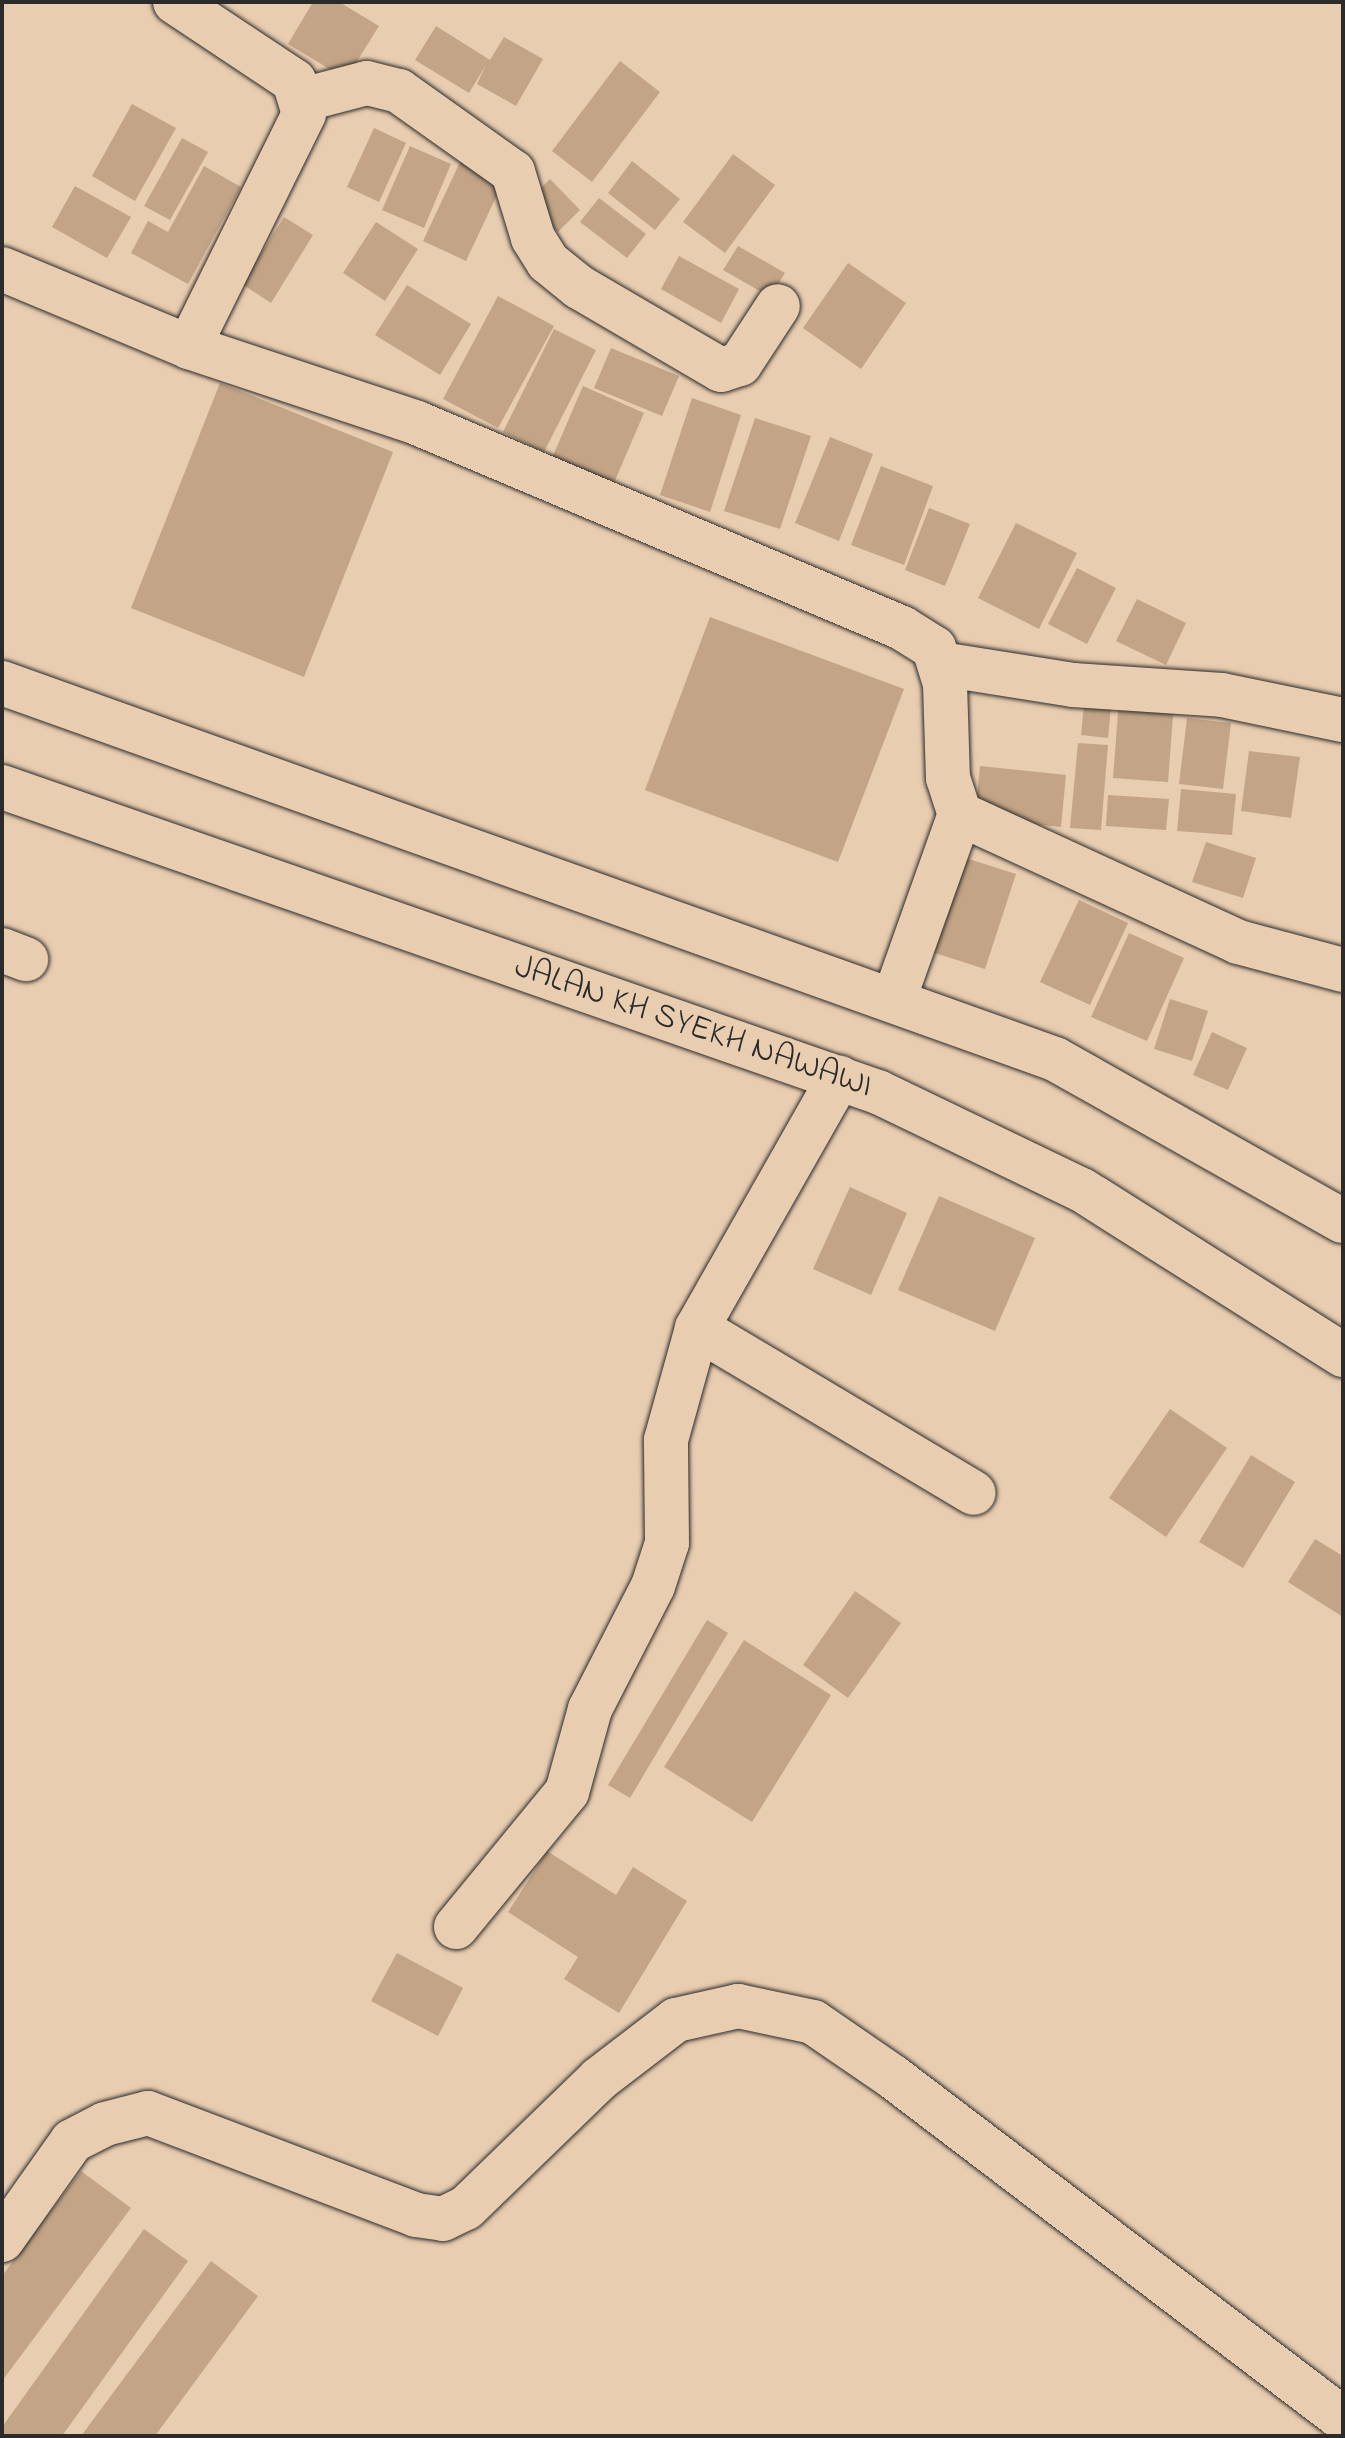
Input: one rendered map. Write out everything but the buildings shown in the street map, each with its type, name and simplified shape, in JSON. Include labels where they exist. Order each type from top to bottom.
[{"type":"street","points":[[175,2],[294,81],[304,114],[290,148],[189,347]]},
{"type":"street","points":[[302,100],[367,83],[399,91],[513,172],[533,238],[548,262],[579,287],[721,370],[740,364],[778,306]]},
{"type":"street","points":[[2,269],[189,347],[417,423],[902,628],[934,648],[941,664],[948,778],[960,814],[894,999]]},
{"type":"street","points":[[941,664],[1073,685],[1222,695],[1343,720]]},
{"type":"street","points":[[2,683],[1055,1059],[1343,1221]]},
{"type":"street","name":"JALAN KH SYEKH NAWAWI","points":[[2,787],[878,1092],[1082,1190],[1343,1355]]},
{"type":"street","points":[[960,814],[1238,942],[1343,970]]},
{"type":"street","points":[[456,1927],[567,1792],[590,1709],[653,1586],[667,1543],[666,1440],[697,1328],[839,1078]]},
{"type":"street","points":[[697,1328],[974,1493]]},
{"type":"street","points":[[2,2240],[72,2141],[105,2124],[148,2113],[416,2215],[443,2219],[466,2208],[599,2079],[676,2020],[738,2006],[813,2022],[1343,2419]]}]
